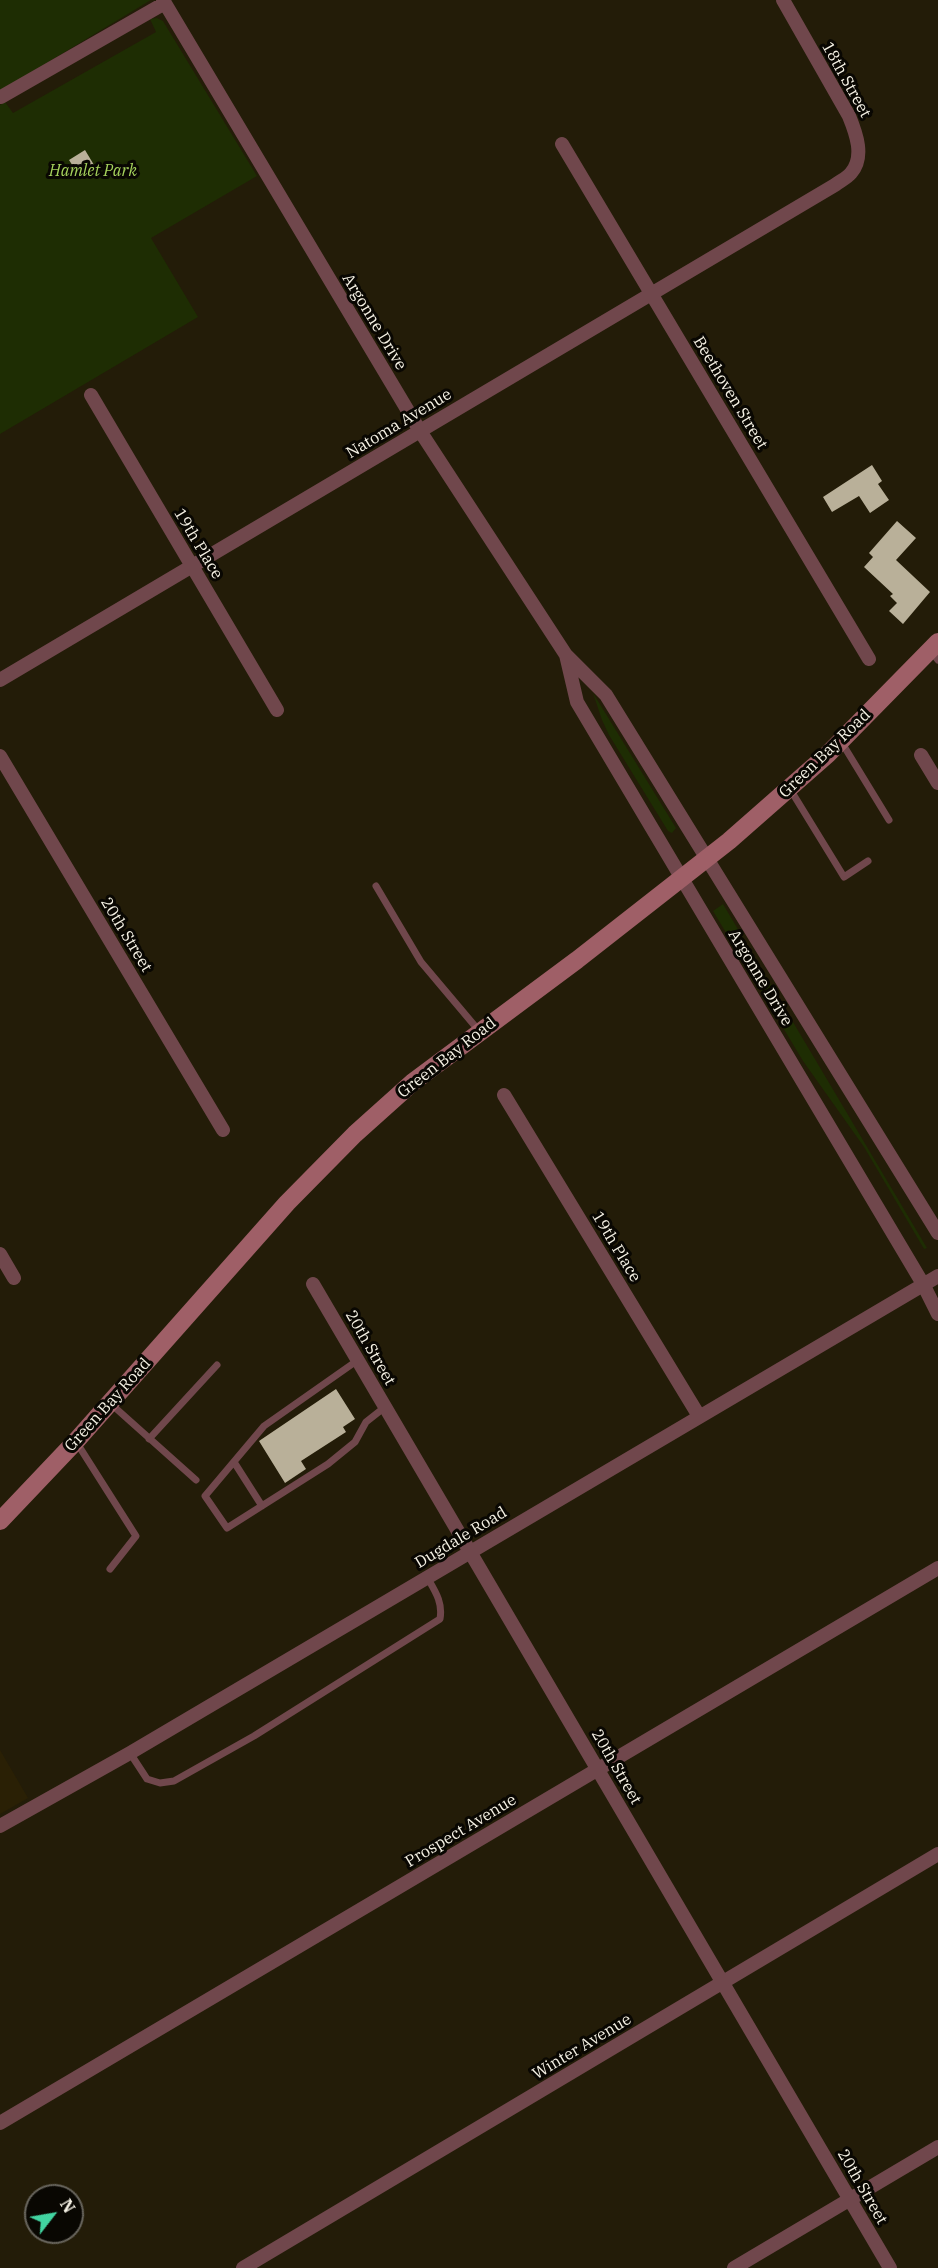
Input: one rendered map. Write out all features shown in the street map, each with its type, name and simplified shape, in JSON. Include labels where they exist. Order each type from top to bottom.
[{"type":"main road","name":"Green Bay Road","points":[[0,1521],[76,1441],[292,1198],[340,1149],[412,1082],[708,858],[790,789],[935,651]]},
{"type":"street","name":"18th Street","points":[[783,0],[849,116],[857,136],[859,154],[853,172],[815,197]]},
{"type":"street","points":[[1,98],[164,2]]},
{"type":"street","name":"Argonne Drive","points":[[164,2],[420,431],[566,655],[606,695],[938,1233]]},
{"type":"street","name":"Beethoven Street","points":[[562,144],[869,659]]},
{"type":"street","name":"Natoma Avenue","points":[[0,680],[815,197]]},
{"type":"street","name":"19th Place","points":[[91,395],[278,710]]},
{"type":"street","name":"Argonne Drive","points":[[566,655],[577,702],[923,1284],[938,1314]]},
{"type":"street","points":[[921,755],[938,783]]},
{"type":"street","name":"20th Street","points":[[0,756],[223,1130]]},
{"type":"street","name":"19th Place","points":[[504,1095],[699,1416]]},
{"type":"street","points":[[0,1254],[14,1278]]},
{"type":"street","name":"Dugdale Road","points":[[0,1826],[130,1753],[938,1276]]},
{"type":"street","name":"20th Street","points":[[313,1284],[890,2268]]},
{"type":"street","name":"Prospect Avenue","points":[[0,2123],[938,1568]]},
{"type":"street","name":"Winter Avenue","points":[[243,2268],[938,1854]]},
{"type":"street","points":[[734,2268],[938,2147]]},
{"type":"lane","points":[[841,740],[888,820]]},
{"type":"lane","points":[[790,789],[844,877],[868,861]]},
{"type":"lane","points":[[376,886],[421,962],[480,1032]]},
{"type":"lane","points":[[358,1360],[264,1426],[205,1496],[227,1527],[328,1464],[355,1442],[366,1422],[385,1407]]},
{"type":"lane","points":[[149,1439],[216,1365]]},
{"type":"lane","points":[[110,1403],[196,1480]]},
{"type":"lane","points":[[76,1441],[136,1536],[110,1569]]},
{"type":"lane","points":[[234,1462],[262,1506]]},
{"type":"lane","points":[[130,1753],[147,1779],[160,1783],[174,1781],[254,1736],[440,1619],[442,1609],[440,1600],[427,1577]]},
{"type":"shaded area","points":[[0,1750],[28,1798],[0,1814]]},
{"type":"green space","points":[[0,0],[151,0],[0,91]]},
{"type":"green space","name":"Hamlet Park","points":[[157,18],[163,21],[257,176],[151,238],[198,317],[0,434],[0,105],[5,102],[13,113],[156,32],[150,19]]},
{"type":"green space","points":[[593,693],[676,828],[672,833],[668,831],[609,735]]},
{"type":"green space","points":[[723,904],[927,1248],[924,1249],[864,1147],[803,1061],[713,911]]},
{"type":"building","points":[[85,150],[94,165],[78,174],[69,160]]},
{"type":"building","points":[[872,465],[882,481],[878,484],[889,500],[870,513],[859,496],[832,512],[823,497]]},
{"type":"building","points":[[897,521],[916,538],[896,560],[930,592],[903,624],[889,611],[897,603],[890,596],[893,594],[864,567],[873,557],[869,553]]},
{"type":"building","points":[[336,1389],[355,1419],[343,1427],[346,1432],[301,1461],[306,1469],[285,1483],[259,1441]]}]
